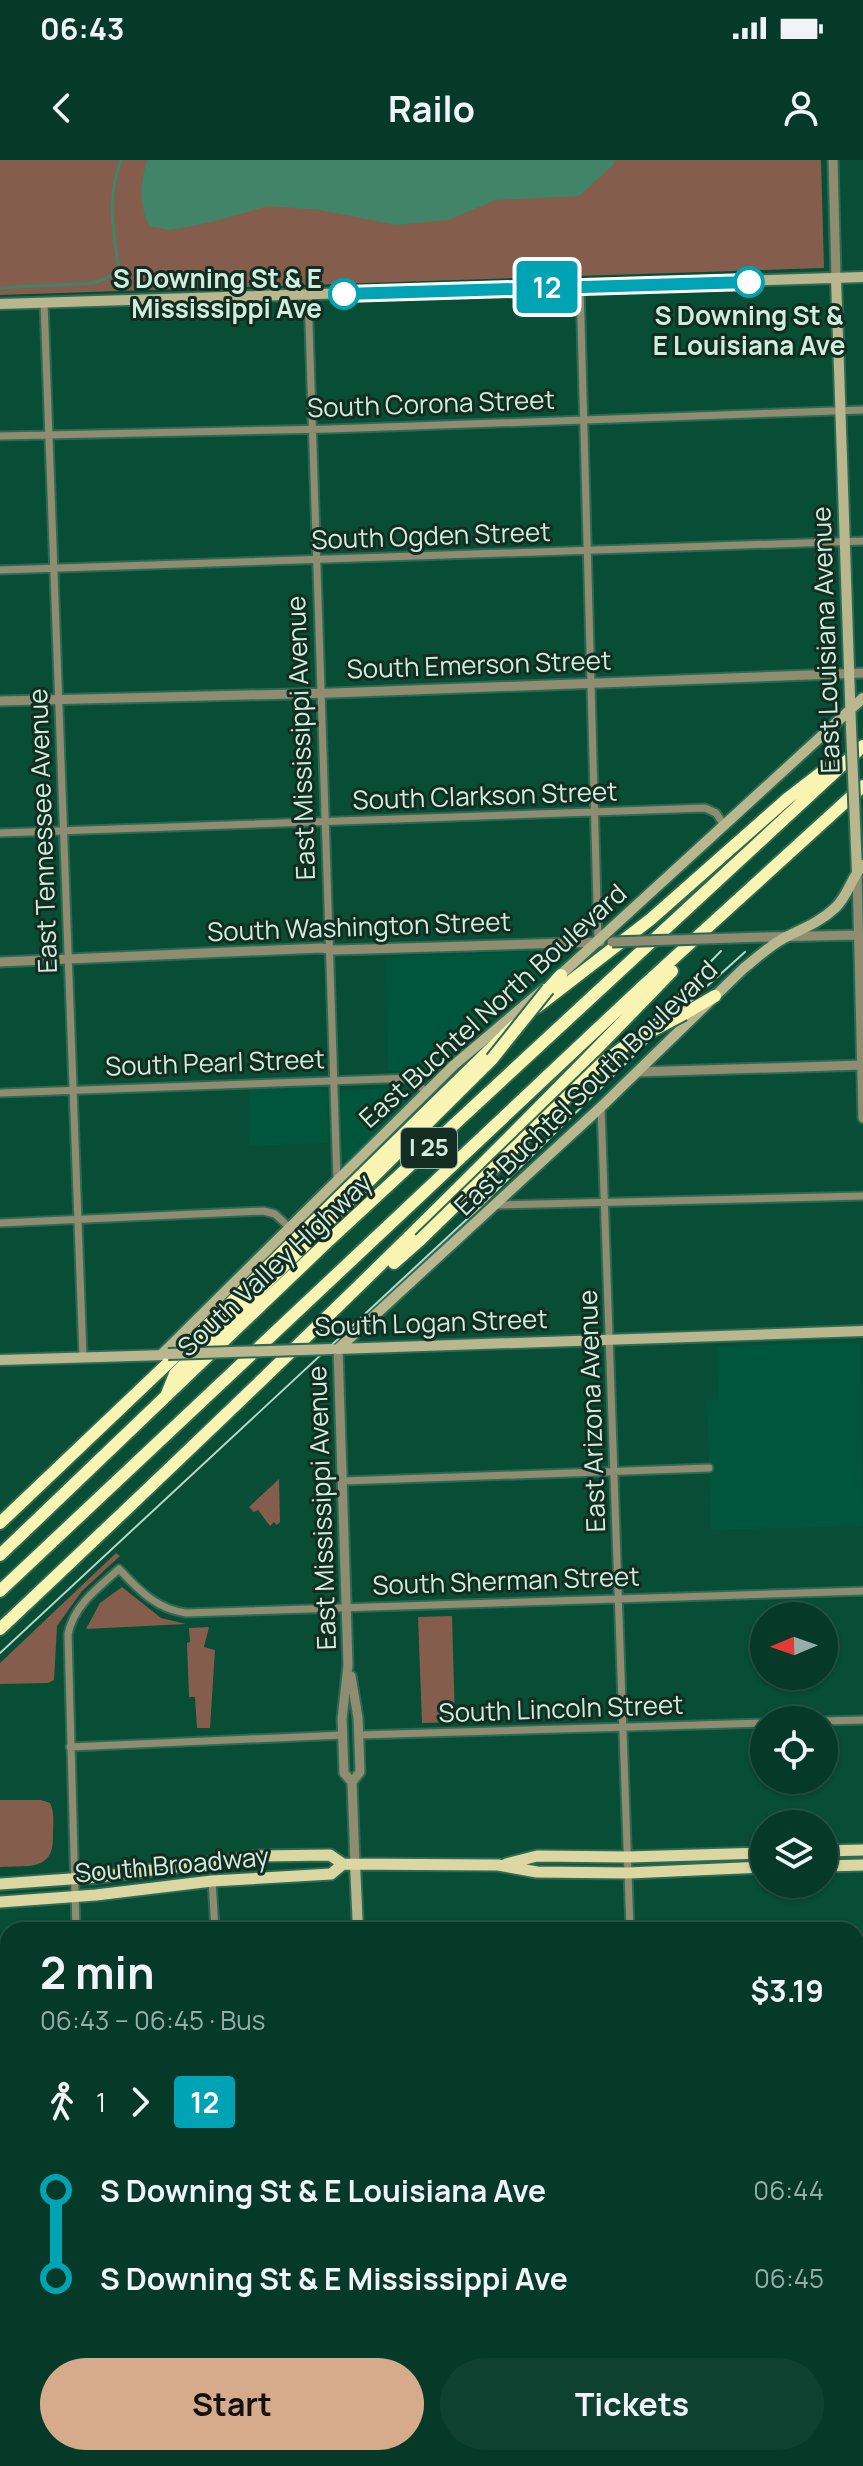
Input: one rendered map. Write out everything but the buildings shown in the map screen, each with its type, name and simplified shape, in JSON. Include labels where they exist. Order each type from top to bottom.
[{"type":"highway","name":"South Valley Highway","points":[[0,1555],[324,1245],[863,744]]},
{"type":"highway","points":[[0,1523],[204,1329],[499,1039],[651,919],[787,799],[863,744]]},
{"type":"highway","name":"South Valley Highway","points":[[0,1591],[642,987],[863,786]]},
{"type":"highway","points":[[0,1629],[481,1168],[743,896]]},
{"type":"highway","points":[[164,1401],[175,1374],[492,1059],[561,975]]},
{"type":"highway","points":[[269,1374],[420,1240],[601,1064],[629,1043],[715,996]]},
{"type":"highway","points":[[0,1623],[54,1578]]},
{"type":"main road","points":[[0,304],[863,277]]},
{"type":"main road","name":"East Louisiana Avenue","points":[[836,278],[850,710],[860,869]]},
{"type":"main road","name":"East Buchtel North Boulevard","points":[[164,1355],[289,1227],[475,1045],[599,942],[863,698]]},
{"type":"main road","name":"East Buchtel South Boulevard","points":[[335,1349],[496,1205],[759,956],[835,909],[860,869]]},
{"type":"main road","name":"South Logan Street","points":[[0,1360],[863,1331]]},
{"type":"main road","points":[[838,1851],[863,1850]]},
{"type":"main road","name":"South Broadway","points":[[498,1865],[537,1856],[750,1853]]},
{"type":"main road","name":"South Broadway","points":[[0,1884],[74,1879],[260,1856],[330,1855],[349,1864],[498,1865],[537,1872],[628,1873],[750,1868]]},
{"type":"main road","points":[[349,1864],[358,1922]]},
{"type":"main road","name":"South Broadway","points":[[0,1902],[75,1897],[212,1881],[331,1874],[349,1864]]},
{"type":"main road","points":[[838,1866],[863,1865]]},
{"type":"main road","points":[[358,1918],[362,1922]]},
{"type":"street","name":"East Louisiana Avenue","points":[[833,160],[836,278]]},
{"type":"street","points":[[580,286],[599,942]]},
{"type":"street","name":"East Mississippi Avenue","points":[[308,294],[337,1180]]},
{"type":"street","name":"East Tennessee Avenue","points":[[44,303],[83,1357]]},
{"type":"street","name":"South Corona Street","points":[[0,436],[863,410]]},
{"type":"street","name":"South Ogden Street","points":[[0,570],[863,541]]},
{"type":"street","name":"South Emerson Street","points":[[0,701],[863,673]]},
{"type":"street","name":"South Clarkson Street","points":[[0,833],[705,808],[716,813],[724,825]]},
{"type":"street","name":"East Louisiana Avenue","points":[[860,869],[863,1118]]},
{"type":"street","name":"South Washington Street","points":[[0,962],[861,935]]},
{"type":"street","points":[[637,1072],[862,1065]]},
{"type":"street","name":"South Pearl Street","points":[[0,1093],[411,1078],[426,1092]]},
{"type":"street","name":"East Arizona Avenue","points":[[601,1107],[630,1922]]},
{"type":"street","points":[[496,1205],[863,1196]]},
{"type":"street","points":[[0,1223],[264,1211],[275,1214],[289,1227]]},
{"type":"street","name":"East Mississippi Avenue","points":[[335,1349],[347,1607],[344,1773],[352,1782],[349,1864]]},
{"type":"street","points":[[343,1481],[709,1468]]},
{"type":"street","name":"South Sherman Street","points":[[70,1747],[67,1649],[70,1624],[86,1599],[119,1569],[153,1602],[178,1612],[863,1591]]},
{"type":"street","name":"East Mississippi Avenue","points":[[348,1665],[359,1735],[360,1772]]},
{"type":"street","points":[[838,1721],[863,1720]]},
{"type":"street","name":"South Lincoln Street","points":[[359,1735],[750,1723]]},
{"type":"street","points":[[76,1922],[70,1747],[343,1735],[352,1741],[360,1772],[352,1782]]},
{"type":"street","points":[[212,1881],[215,1922]]},
{"type":"shaded area","points":[[0,160],[821,160],[824,268],[0,295]]},
{"type":"shaded area","points":[[147,160],[615,160],[579,196],[496,200],[448,220],[396,225],[320,210],[268,206],[170,230],[149,226],[143,210],[143,177]]},
{"type":"shaded area","points":[[556,950],[566,956],[565,968],[438,1075],[428,1079],[416,1072],[388,1071],[386,957]]},
{"type":"shaded area","points":[[319,1087],[327,1091],[329,1143],[249,1146],[249,1088]]},
{"type":"shaded area","points":[[410,1087],[415,1092],[415,1098],[350,1161],[342,1160],[341,1090]]},
{"type":"shaded area","points":[[860,1342],[863,1526],[711,1530],[707,1400],[718,1399],[717,1346]]},
{"type":"shaded area","points":[[279,1479],[280,1522],[270,1526],[258,1510],[254,1512],[249,1507]]},
{"type":"shaded area","points":[[116,1553],[120,1556],[82,1591],[57,1626],[54,1680],[48,1683],[0,1684],[0,1663]]},
{"type":"shaded area","points":[[122,1587],[161,1618],[186,1624],[86,1629],[100,1603]]},
{"type":"shaded area","points":[[452,1616],[455,1722],[422,1723],[418,1617]]},
{"type":"shaded area","points":[[209,1627],[204,1647],[215,1650],[210,1728],[197,1728],[195,1697],[189,1697],[187,1643],[190,1642],[189,1628]]},
{"type":"shaded area","points":[[0,1800],[41,1800],[50,1803],[53,1811],[52,1848],[44,1861],[29,1866],[0,1867]]},
{"type":"waterway","points":[[0,288],[94,283],[119,273],[112,202],[121,160]]},
{"type":"tram line","points":[[651,1023],[721,951]]},
{"type":"tram line","points":[[0,1653],[480,1207],[674,1016],[745,952]]},
{"type":"bus line","name":"12","points":[[344,294],[749,282]]},
{"type":"place","name":"S Downing St & E Louisiana Ave","points":[[749,282]]},
{"type":"place","name":"S Downing St & E Mississippi Ave","points":[[344,294]]}]
